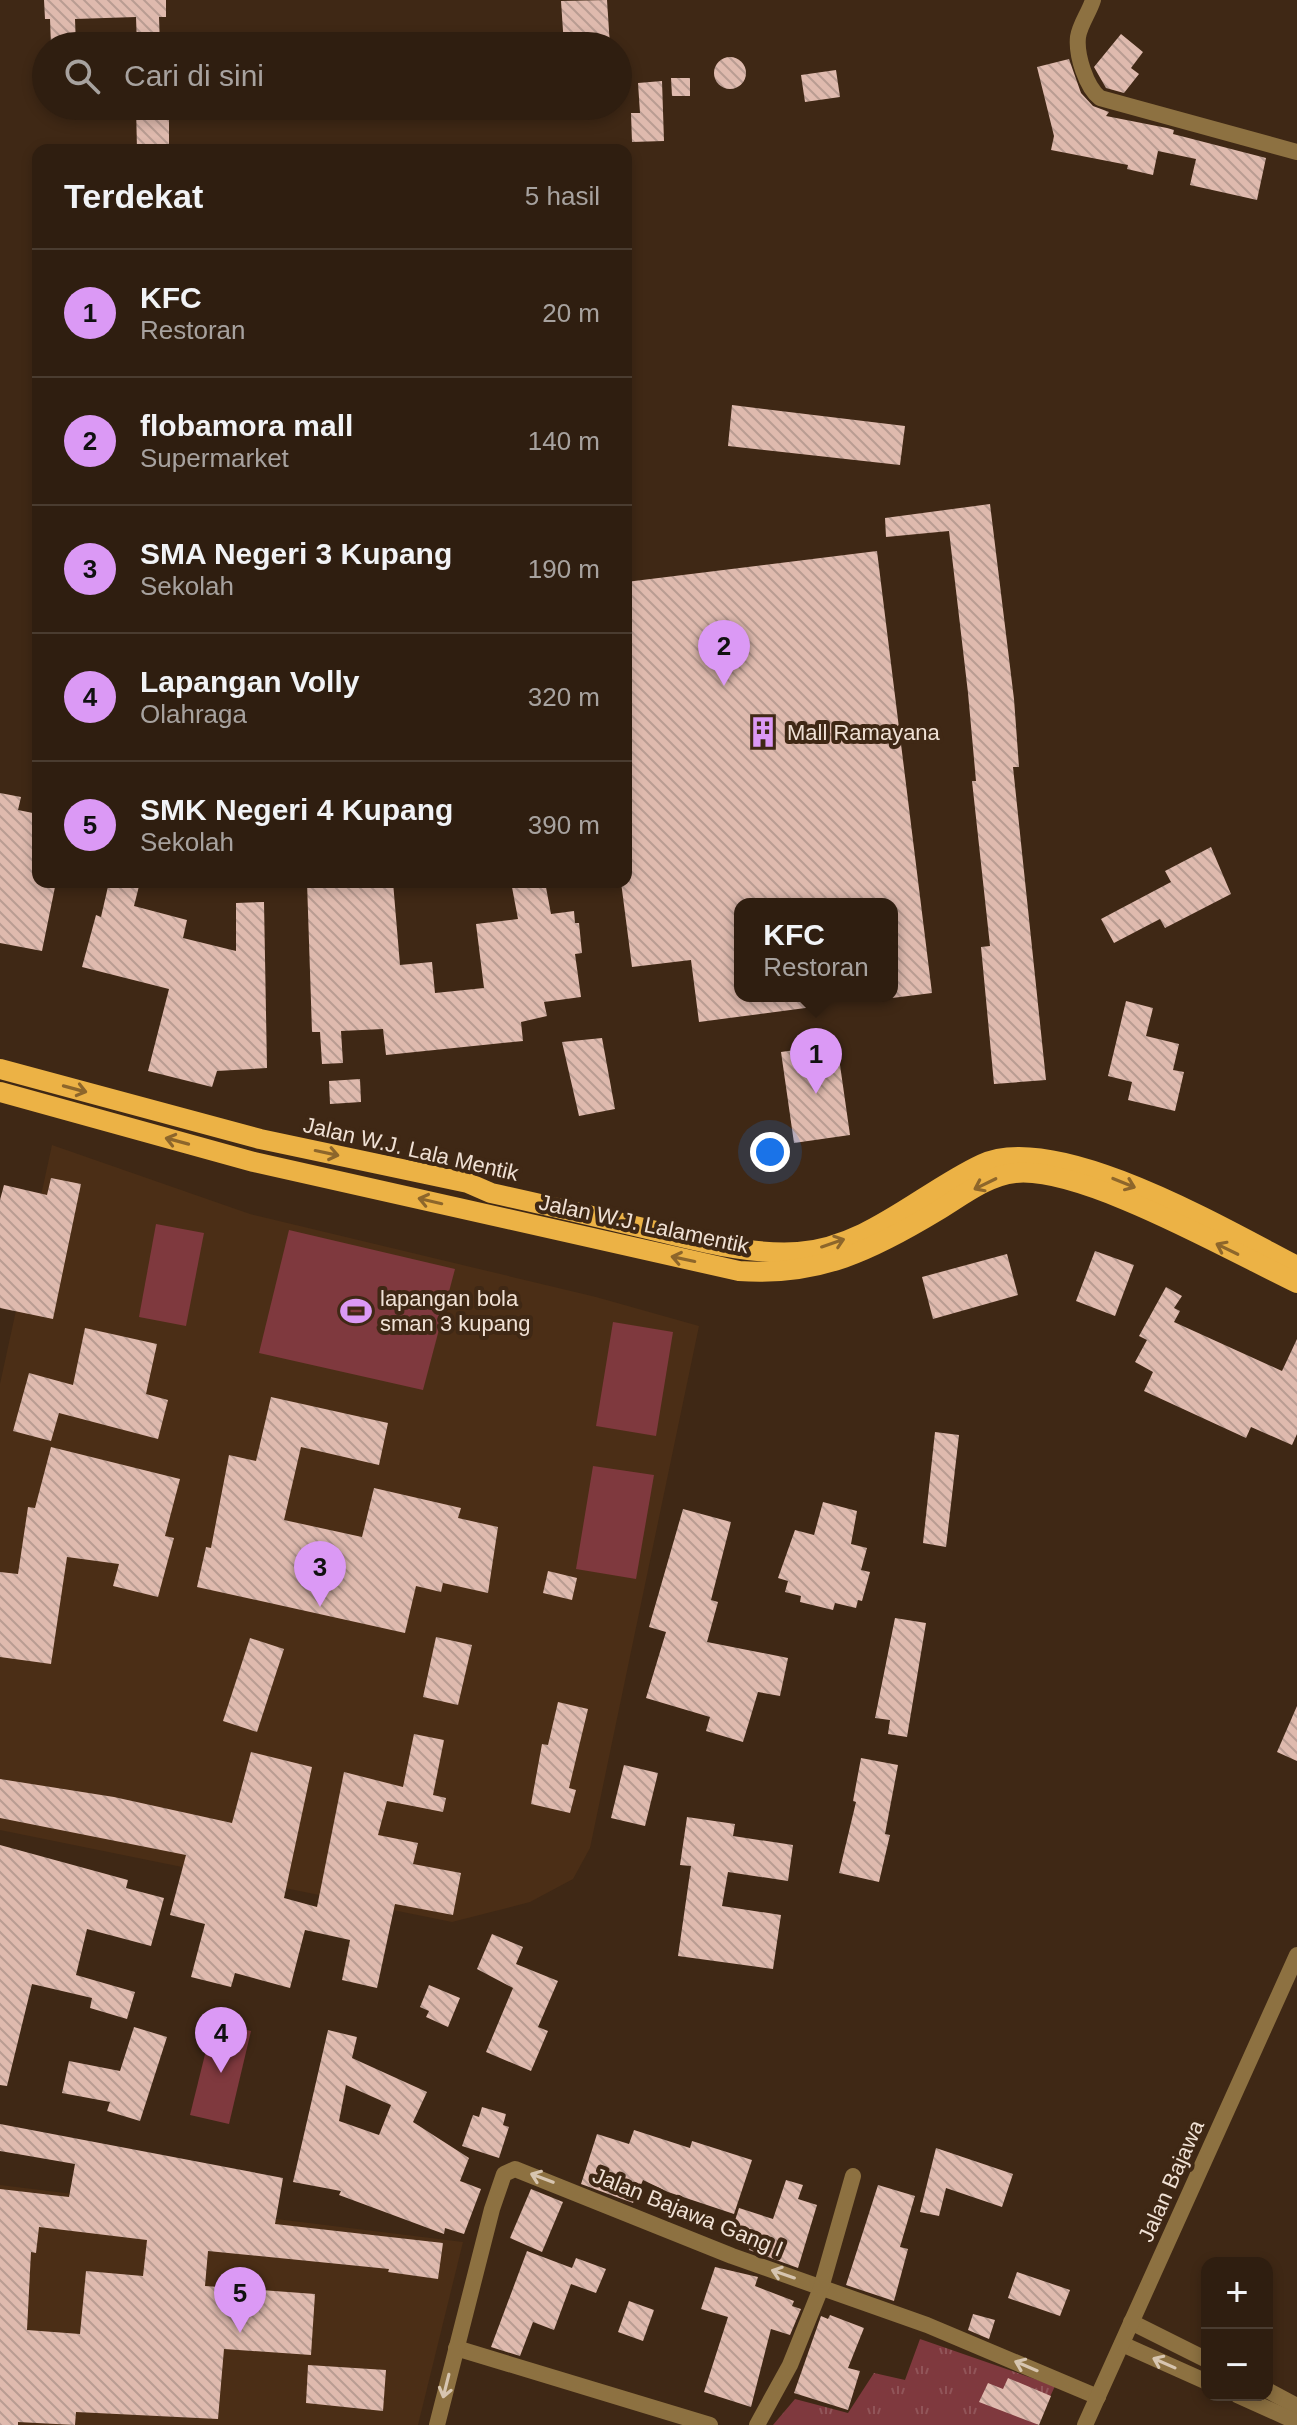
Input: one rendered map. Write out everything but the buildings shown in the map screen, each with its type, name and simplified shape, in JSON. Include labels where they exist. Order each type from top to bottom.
[{"type":"main road","name":"Jalan W.J. Lala Mentik","points":[[0,1069],[260,1139],[468,1183],[491,1193],[756,1252],[802,1252],[833,1244],[884,1222],[985,1162],[1044,1158],[1128,1184],[1297,1266]]},
{"type":"main road","name":"Jalan W.J. Lalamentik","points":[[0,1092],[254,1162],[739,1271],[774,1272],[837,1263],[895,1237],[988,1181],[1013,1173],[1040,1173],[1091,1187],[1297,1283]]},
{"type":"street","points":[[1093,0],[1078,40],[1091,91],[1100,98],[1297,152]]},
{"type":"street","name":"Jalan Bajawa","points":[[1085,2425],[1297,1955]]},
{"type":"street","name":"Jalan Bajawa Gang I","points":[[437,2425],[492,2209],[508,2170],[533,2174],[732,2256],[927,2325],[1098,2397]]},
{"type":"street","points":[[757,2425],[790,2365],[821,2288],[853,2176]]},
{"type":"street","points":[[1131,2322],[1201,2357]]},
{"type":"street","points":[[1122,2344],[1201,2379]]},
{"type":"street","points":[[456,2348],[710,2425]]},
{"type":"street","points":[[1273,2393],[1297,2406]]},
{"type":"street","points":[[1250,2401],[1297,2422]]},
{"type":"shaded area","points":[[52,1145],[250,1214],[596,1297],[699,1326],[590,1848],[573,1879],[530,1902],[452,1922],[0,1830],[0,1384]]},
{"type":"shaded area","points":[[0,2185],[463,2242],[418,2425],[0,2425]]},
{"type":"green space","points":[[156,1224],[204,1233],[186,1326],[139,1317]]},
{"type":"green space","name":"lapangan bola sman 3 kupang","points":[[289,1230],[455,1269],[423,1390],[259,1353]]},
{"type":"green space","points":[[613,1322],[673,1332],[656,1436],[596,1426]]},
{"type":"green space","points":[[593,1466],[654,1475],[636,1579],[576,1569]]},
{"type":"green space","points":[[213,2022],[251,2031],[229,2124],[190,2115]]},
{"type":"green space","points":[[920,2339],[1055,2386],[1037,2425],[773,2425],[795,2399],[848,2413],[874,2373],[905,2380]]},
{"type":"place","name":"flobamora mall","points":[[724,686]]},
{"type":"place","name":"Mall Ramayana","points":[[763,732]]},
{"type":"place","name":"KFC","points":[[816,1094]]},
{"type":"place","name":"lapangan bola sman 3 kupang","points":[[356,1311]]},
{"type":"place","name":"SMA Negeri 3 Kupang","points":[[320,1607]]},
{"type":"place","name":"Lapangan Volly","points":[[221,2073]]},
{"type":"place","name":"SMK Negeri 4 Kupang","points":[[240,2333]]}]
